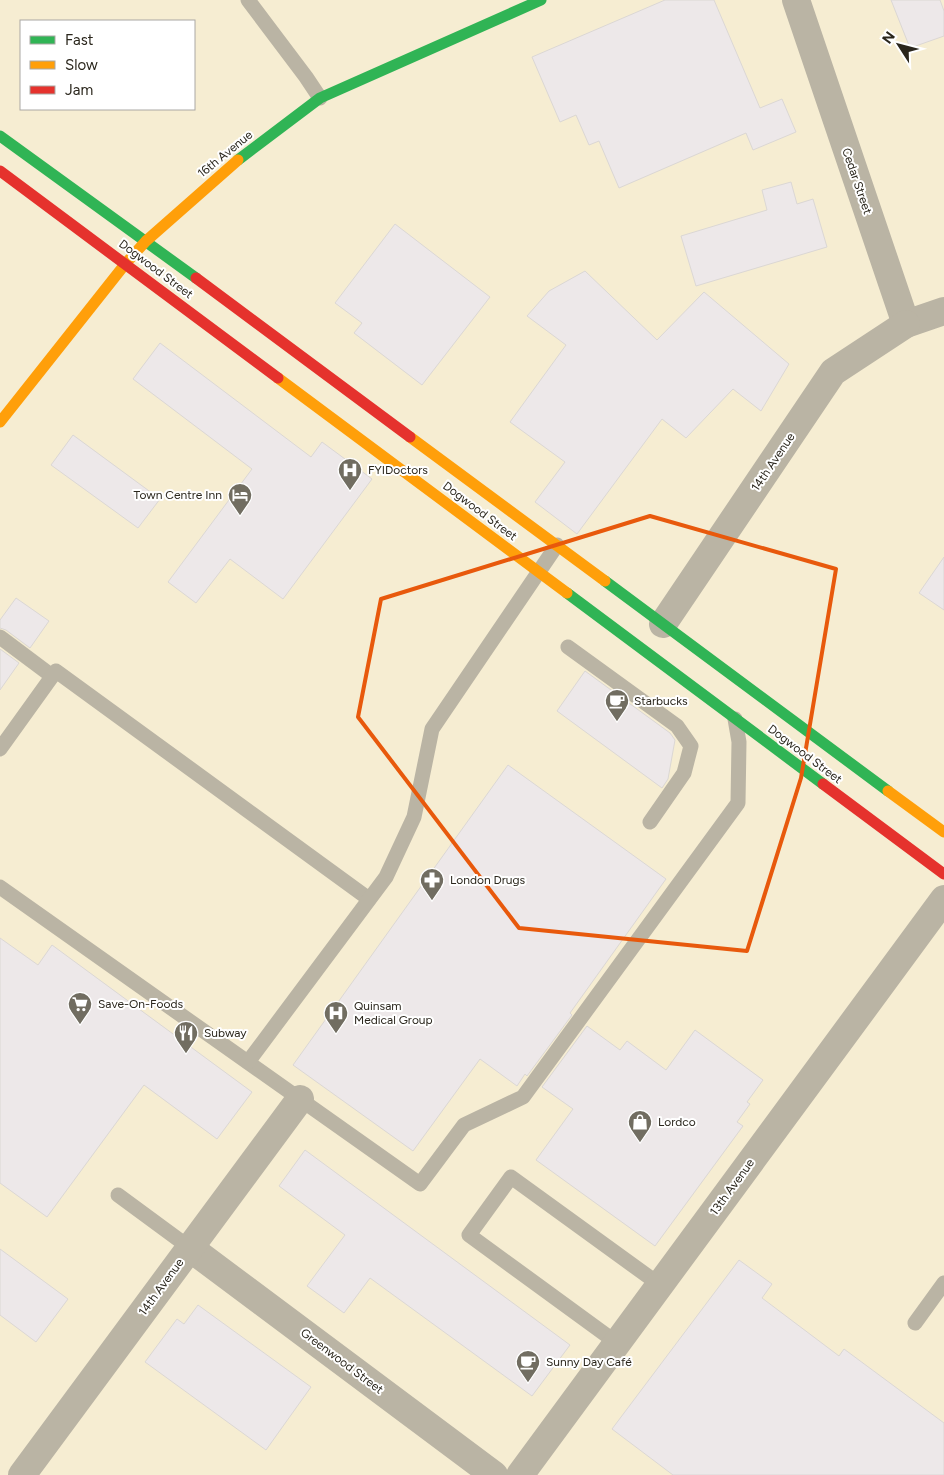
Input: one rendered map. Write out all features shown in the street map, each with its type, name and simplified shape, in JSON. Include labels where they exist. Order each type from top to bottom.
[{"type":"main road","name":"16th Avenue","points":[[0,422],[126,263],[146,241],[228,167],[320,98],[540,0]]},
{"type":"main road","name":"Dogwood Street","points":[[0,136],[146,241],[944,832]]},
{"type":"main road","name":"Dogwood Street","points":[[0,171],[944,874]]},
{"type":"street","name":"Cedar Street","points":[[796,0],[906,324]]},
{"type":"street","points":[[906,324],[944,311]]},
{"type":"street","name":"14th Avenue","points":[[663,624],[833,372],[906,324]]},
{"type":"street","name":"13th Avenue","points":[[520,1475],[944,899]]},
{"type":"street","name":"14th Avenue","points":[[22,1475],[300,1099]]},
{"type":"street","name":"Greenwood Street","points":[[190,1248],[494,1475]]},
{"type":"lane","points":[[248,0],[320,98]]},
{"type":"lane","points":[[248,1062],[386,877],[414,817],[432,729],[557,545]]},
{"type":"lane","points":[[0,638],[52,676]]},
{"type":"lane","points":[[568,647],[678,726],[691,746],[684,773],[650,822]]},
{"type":"lane","points":[[0,749],[56,671],[370,899]]},
{"type":"lane","points":[[0,887],[420,1184],[464,1125],[523,1097],[738,803],[739,742],[735,719]]},
{"type":"lane","points":[[617,1344],[469,1235],[479,1220],[511,1177],[660,1285]]},
{"type":"lane","points":[[118,1195],[190,1248]]},
{"type":"lane","points":[[915,1323],[944,1283]]},
{"type":"highlighted area","points":[[650,516],[836,569],[801,778],[747,951],[519,928],[358,717],[381,599]]},
{"type":"shaded area","points":[[0,0],[944,0],[944,1475],[0,1475]]},
{"type":"building","points":[[665,0],[714,0],[760,108],[782,99],[796,132],[753,150],[746,133],[619,188],[599,141],[589,145],[576,115],[560,122],[532,57]]},
{"type":"building","points":[[891,0],[940,0],[944,11],[944,36],[910,48]]},
{"type":"building","points":[[791,182],[797,204],[813,199],[827,247],[696,286],[681,236],[767,210],[762,190]]},
{"type":"building","points":[[395,224],[490,297],[422,385],[354,333],[362,323],[335,303]]},
{"type":"building","points":[[585,271],[657,340],[704,292],[789,364],[761,411],[733,389],[686,438],[662,419],[577,534],[535,502],[565,462],[510,422],[566,345],[527,316],[549,291]]},
{"type":"building","points":[[160,343],[311,457],[322,442],[372,479],[283,599],[230,559],[196,603],[168,582],[252,469],[133,379]]},
{"type":"building","points":[[73,435],[160,499],[138,528],[51,465]]},
{"type":"building","points":[[944,557],[944,610],[919,593]]},
{"type":"building","points":[[16,598],[49,621],[30,648],[6,630],[0,628],[0,620]]},
{"type":"building","points":[[0,649],[19,663],[0,690]]},
{"type":"building","name":"Starbucks","points":[[585,671],[670,733],[675,740],[668,779],[662,788],[557,711]]},
{"type":"building","points":[[508,765],[666,879],[570,1013],[572,1015],[527,1076],[525,1074],[517,1086],[480,1059],[413,1151],[293,1065]]},
{"type":"building","name":"Save-On-Foods","points":[[0,938],[38,965],[52,945],[252,1092],[217,1139],[144,1085],[47,1217],[0,1183]]},
{"type":"building","name":"Lordco","points":[[587,1026],[620,1050],[627,1041],[666,1070],[695,1030],[763,1080],[747,1102],[750,1104],[737,1122],[743,1126],[655,1246],[536,1160],[573,1109],[542,1087]]},
{"type":"building","points":[[305,1150],[570,1345],[532,1396],[370,1278],[344,1313],[307,1286],[345,1235],[279,1186]]},
{"type":"building","points":[[0,1249],[68,1299],[36,1342],[0,1315]]},
{"type":"building","points":[[739,1260],[772,1284],[762,1298],[839,1356],[844,1349],[944,1423],[944,1475],[673,1475],[612,1429]]},
{"type":"building","points":[[198,1305],[311,1387],[266,1450],[145,1362],[177,1319],[184,1324]]},
{"type":"traffic: fast","points":[[238,160],[320,98],[541,0]]},
{"type":"traffic: fast","points":[[0,136],[196,278]]},
{"type":"traffic: fast","points":[[605,581],[888,791]]},
{"type":"traffic: fast","points":[[567,593],[823,784]]},
{"type":"traffic: slow","points":[[0,422],[126,263],[146,241],[238,160]]},
{"type":"traffic: slow","points":[[278,378],[567,593]]},
{"type":"traffic: slow","points":[[410,437],[605,581]]},
{"type":"traffic: slow","points":[[888,791],[944,832]]},
{"type":"traffic: jam","points":[[0,171],[278,378]]},
{"type":"traffic: jam","points":[[196,278],[410,437]]},
{"type":"traffic: jam","points":[[823,784],[944,874]]},
{"type":"place","name":"FYIDoctors","points":[[350,491]]},
{"type":"place","name":"Town Centre Inn","points":[[240,516]]},
{"type":"place","name":"Starbucks","points":[[617,722]]},
{"type":"place","name":"London Drugs","points":[[432,901]]},
{"type":"place","name":"Save-On-Foods","points":[[80,1025]]},
{"type":"place","name":"Quinsam Medical Group","points":[[336,1034]]},
{"type":"place","name":"Subway","points":[[186,1054]]},
{"type":"place","name":"Lordco","points":[[640,1143]]},
{"type":"place","name":"Sunny Day Café","points":[[528,1383]]}]
